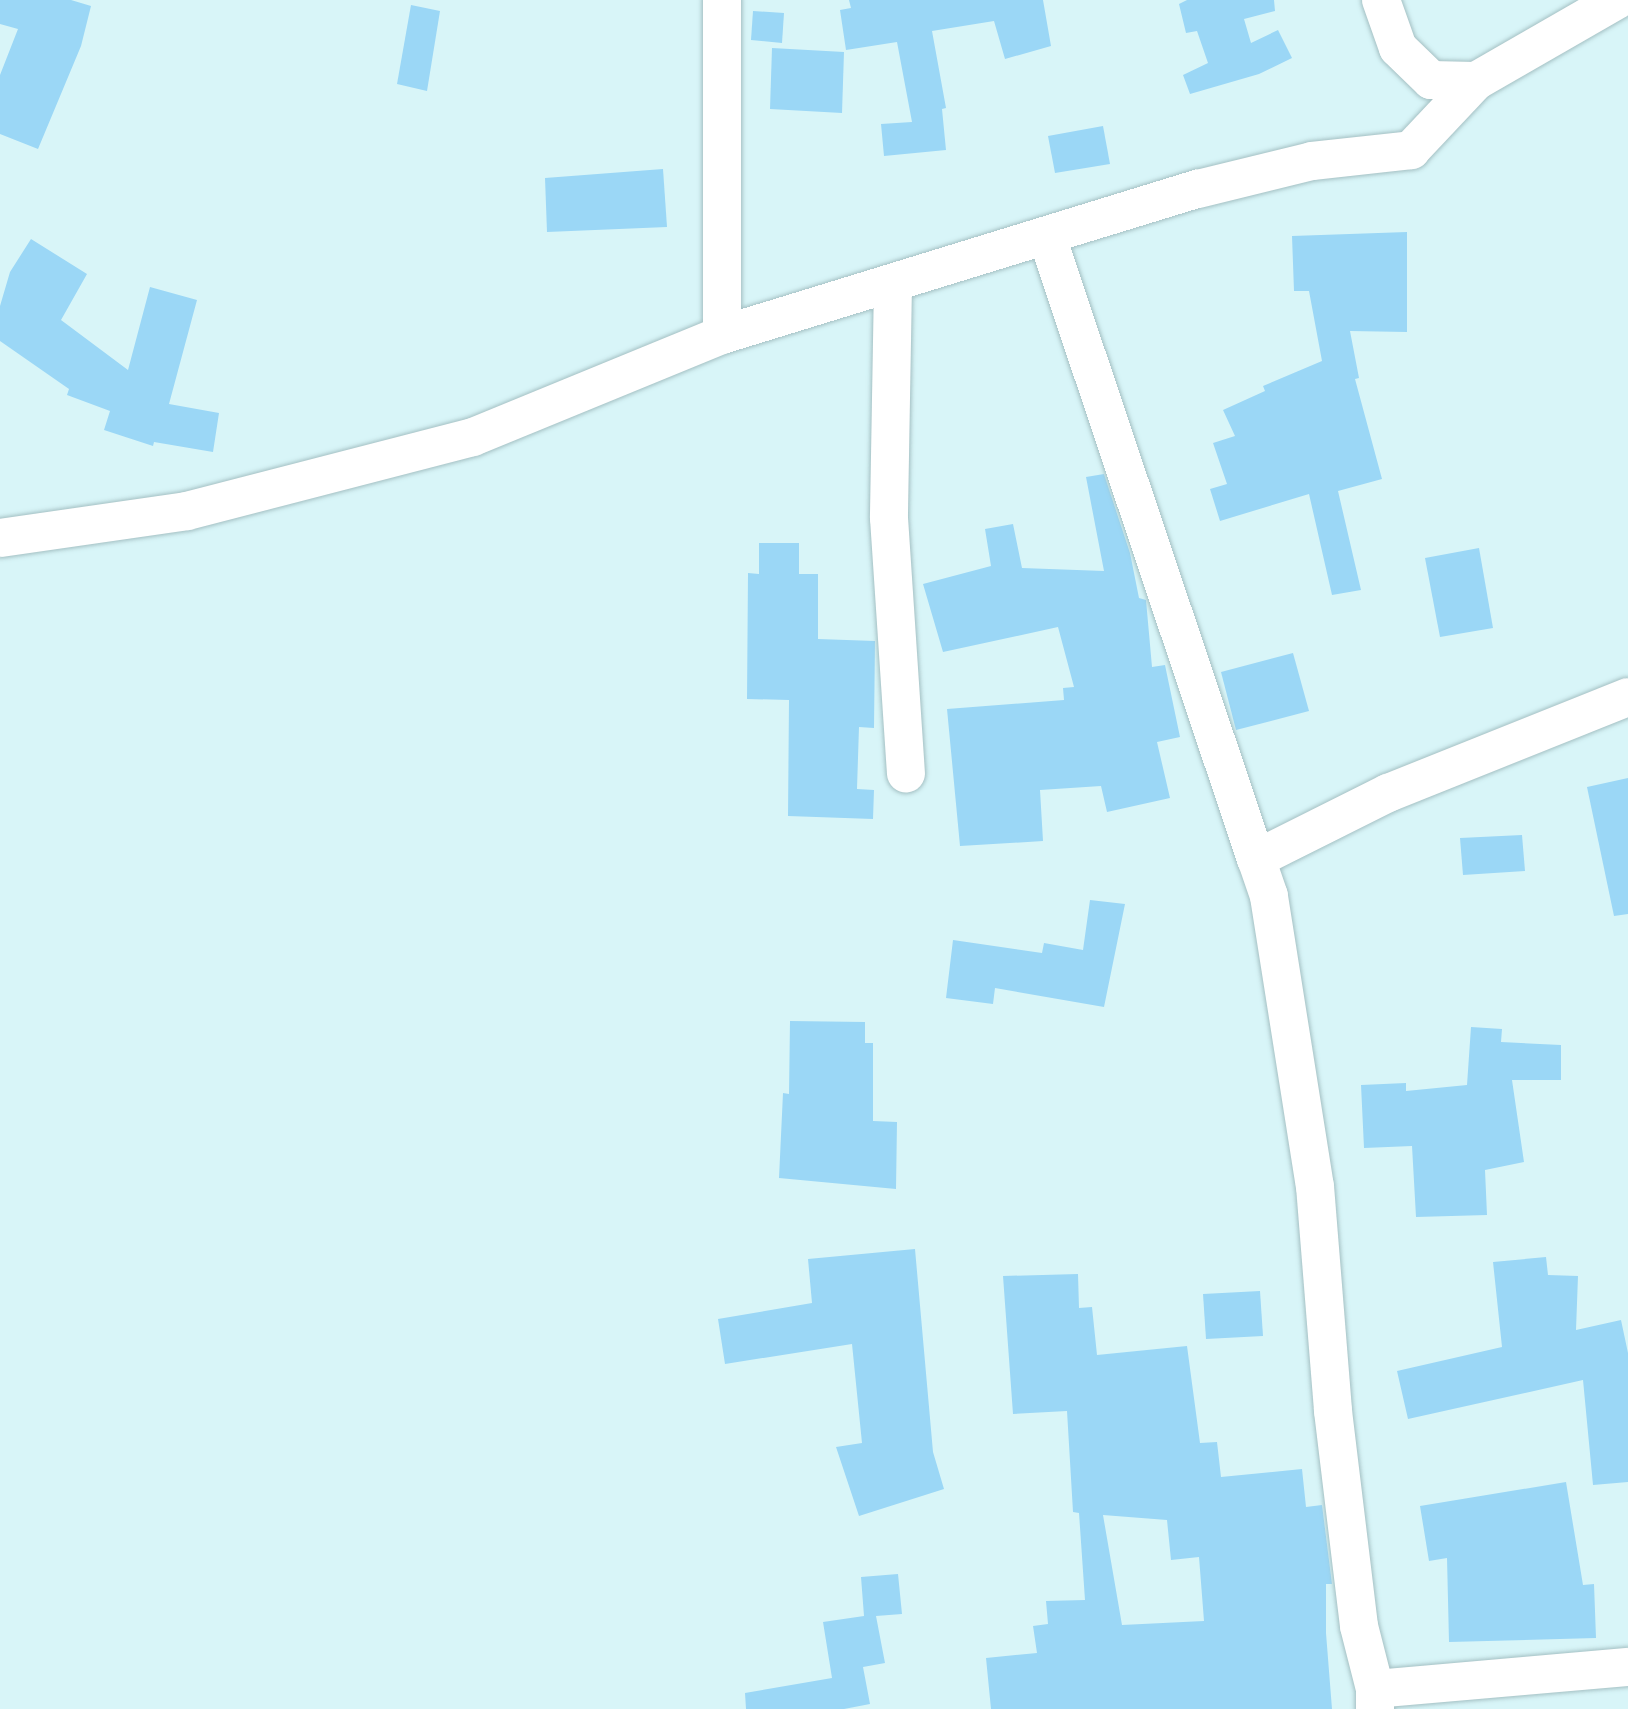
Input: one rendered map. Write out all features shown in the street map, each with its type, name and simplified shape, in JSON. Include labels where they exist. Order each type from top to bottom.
[{"type":"street","points":[[722,0],[722,335]]},
{"type":"street","points":[[1381,0],[1398,48],[1431,80],[1476,82]]},
{"type":"street","points":[[0,538],[187,511],[473,437],[722,335],[1198,190],[1312,161],[1411,150],[1476,82],[1617,0]]},
{"type":"street","points":[[1047,237],[1269,896],[1315,1187],[1334,1410],[1359,1626],[1375,1699],[1628,1667]]},
{"type":"street","points":[[893,284],[889,518],[906,773]]},
{"type":"street","points":[[1256,859],[1388,793],[1628,696]]},
{"type":"building","points":[[0,0],[71,0],[91,6],[81,46],[38,149],[0,134],[0,75],[18,29],[0,24]]},
{"type":"building","points":[[849,0],[1043,0],[1051,46],[1005,59],[994,21],[932,31],[946,108],[942,109],[946,150],[884,156],[881,124],[912,122],[897,42],[846,50],[840,10],[851,8]]},
{"type":"building","points":[[1187,0],[1274,0],[1275,11],[1244,19],[1251,43],[1278,30],[1292,58],[1259,74],[1190,94],[1183,75],[1208,63],[1197,31],[1186,33],[1179,4]]},
{"type":"building","points":[[411,5],[440,11],[427,91],[397,84]]},
{"type":"building","points":[[753,11],[784,13],[782,43],[751,40]]},
{"type":"building","points":[[772,48],[844,52],[842,113],[770,109]]},
{"type":"building","points":[[1103,126],[1110,164],[1055,173],[1048,136]]},
{"type":"building","points":[[663,169],[667,227],[547,232],[545,178]]},
{"type":"building","points":[[1407,232],[1407,332],[1350,331],[1359,378],[1355,379],[1382,479],[1338,491],[1361,590],[1332,595],[1309,494],[1220,521],[1210,489],[1227,484],[1213,443],[1235,436],[1223,410],[1265,391],[1263,386],[1322,361],[1309,291],[1294,291],[1292,236]]},
{"type":"building","points":[[31,239],[87,274],[61,320],[128,370],[150,287],[197,300],[169,404],[219,413],[213,452],[154,442],[153,446],[104,430],[110,411],[67,395],[69,389],[0,341],[0,306],[10,272]]},
{"type":"building","points":[[1104,474],[1130,553],[1139,598],[1146,600],[1152,667],[1165,665],[1180,737],[1157,742],[1170,798],[1107,812],[1101,786],[1040,790],[1043,841],[960,846],[947,709],[1064,700],[1063,688],[1074,687],[1058,627],[943,652],[923,584],[991,566],[985,529],[1013,524],[1022,568],[1104,571],[1086,477]]},
{"type":"building","points":[[759,543],[799,543],[799,574],[818,574],[818,639],[875,641],[874,728],[859,727],[857,789],[874,790],[873,819],[788,816],[789,700],[747,699],[748,573],[759,574]]},
{"type":"building","points":[[1479,548],[1493,628],[1440,637],[1425,558]]},
{"type":"building","points":[[1293,653],[1309,711],[1236,730],[1221,672]]},
{"type":"building","points":[[1628,778],[1628,914],[1614,916],[1587,787]]},
{"type":"building","points":[[1522,835],[1525,871],[1463,875],[1460,838]]},
{"type":"building","points":[[1090,900],[1125,904],[1104,1007],[995,988],[993,1004],[946,998],[953,940],[1042,953],[1044,943],[1083,950]]},
{"type":"building","points":[[790,1021],[865,1022],[865,1043],[873,1043],[873,1121],[897,1122],[896,1189],[779,1178],[783,1093],[789,1094]]},
{"type":"building","points":[[1471,1027],[1502,1029],[1501,1042],[1561,1045],[1561,1080],[1512,1080],[1524,1162],[1485,1170],[1487,1215],[1416,1217],[1412,1146],[1364,1148],[1361,1085],[1406,1083],[1406,1091],[1467,1085]]},
{"type":"building","points":[[915,1249],[933,1452],[944,1489],[859,1516],[836,1447],[862,1443],[852,1344],[725,1364],[718,1319],[812,1303],[808,1259]]},
{"type":"building","points":[[1546,1257],[1548,1275],[1578,1276],[1576,1330],[1621,1320],[1628,1353],[1628,1482],[1593,1485],[1583,1380],[1408,1419],[1397,1371],[1502,1347],[1493,1262]]},
{"type":"building","points":[[1078,1274],[1079,1308],[1092,1307],[1097,1355],[1187,1346],[1200,1443],[1217,1442],[1221,1477],[1302,1469],[1306,1507],[1322,1505],[1332,1584],[1326,1584],[1326,1633],[1332,1709],[991,1709],[986,1658],[1037,1653],[1033,1626],[1048,1624],[1046,1601],[1085,1600],[1079,1513],[1073,1512],[1067,1411],[1013,1414],[1003,1276]],"holes":[[[1103,1515],[1167,1520],[1171,1560],[1199,1557],[1204,1621],[1122,1625]]]},
{"type":"building","points":[[1260,1291],[1263,1336],[1206,1339],[1203,1294]]},
{"type":"building","points":[[1566,1482],[1583,1585],[1594,1584],[1596,1638],[1449,1642],[1447,1558],[1429,1561],[1420,1506]]},
{"type":"building","points":[[898,1574],[902,1614],[876,1616],[885,1663],[863,1667],[870,1704],[844,1709],[746,1709],[745,1693],[832,1678],[823,1622],[864,1616],[861,1577]]}]
